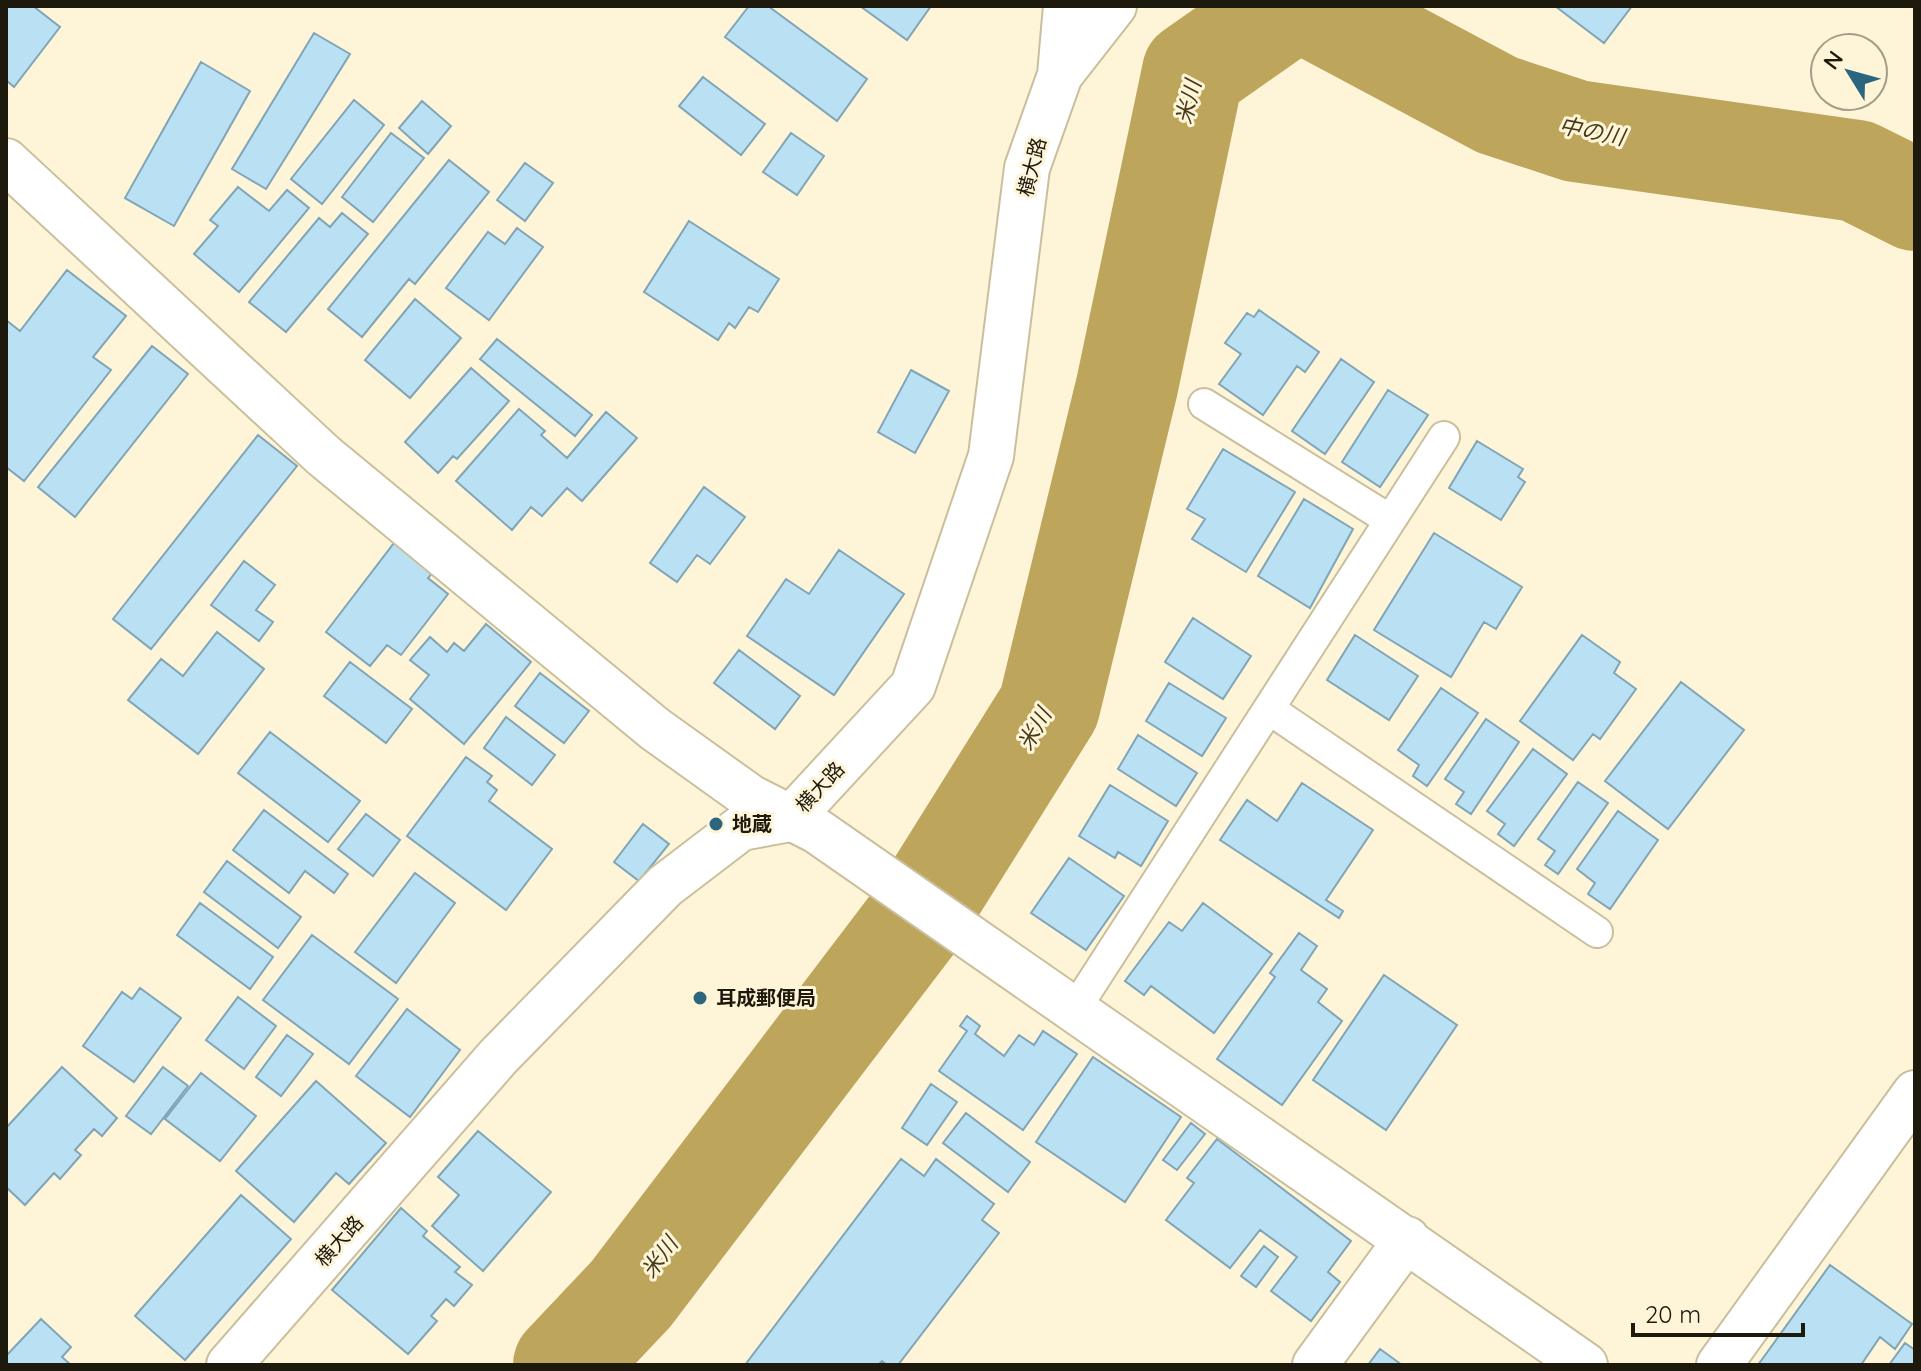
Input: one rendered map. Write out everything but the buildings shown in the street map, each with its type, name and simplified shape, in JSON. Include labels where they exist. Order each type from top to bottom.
[{"type":"street","name":"横大路","points":[[229,1365],[498,1057],[665,886],[741,828],[790,819],[913,686],[991,456],[1027,168],[1060,75],[1066,6]]},
{"type":"street","points":[[1060,75],[1114,6]]},
{"type":"street","points":[[6,161],[324,456],[655,729],[750,797],[817,831],[1585,1365]]},
{"type":"street","points":[[1719,1365],[1915,1093]]},
{"type":"street","points":[[1315,1365],[1407,1239]]},
{"type":"lane","points":[[1204,404],[1390,520]]},
{"type":"lane","points":[[1075,1009],[1444,437]]},
{"type":"lane","points":[[1269,709],[1597,932]]},
{"type":"waterway","name":"中の川","points":[[1287,6],[1317,9],[1497,105],[1576,131],[1857,171],[1915,200]]},
{"type":"waterway","name":"米川","points":[[564,1365],[631,1294],[917,918],[1049,707],[1127,386],[1193,72],[1287,6]]},
{"type":"place","name":"地蔵","points":[[716,824]]},
{"type":"place","name":"耳成郵便局","points":[[700,998]]}]
